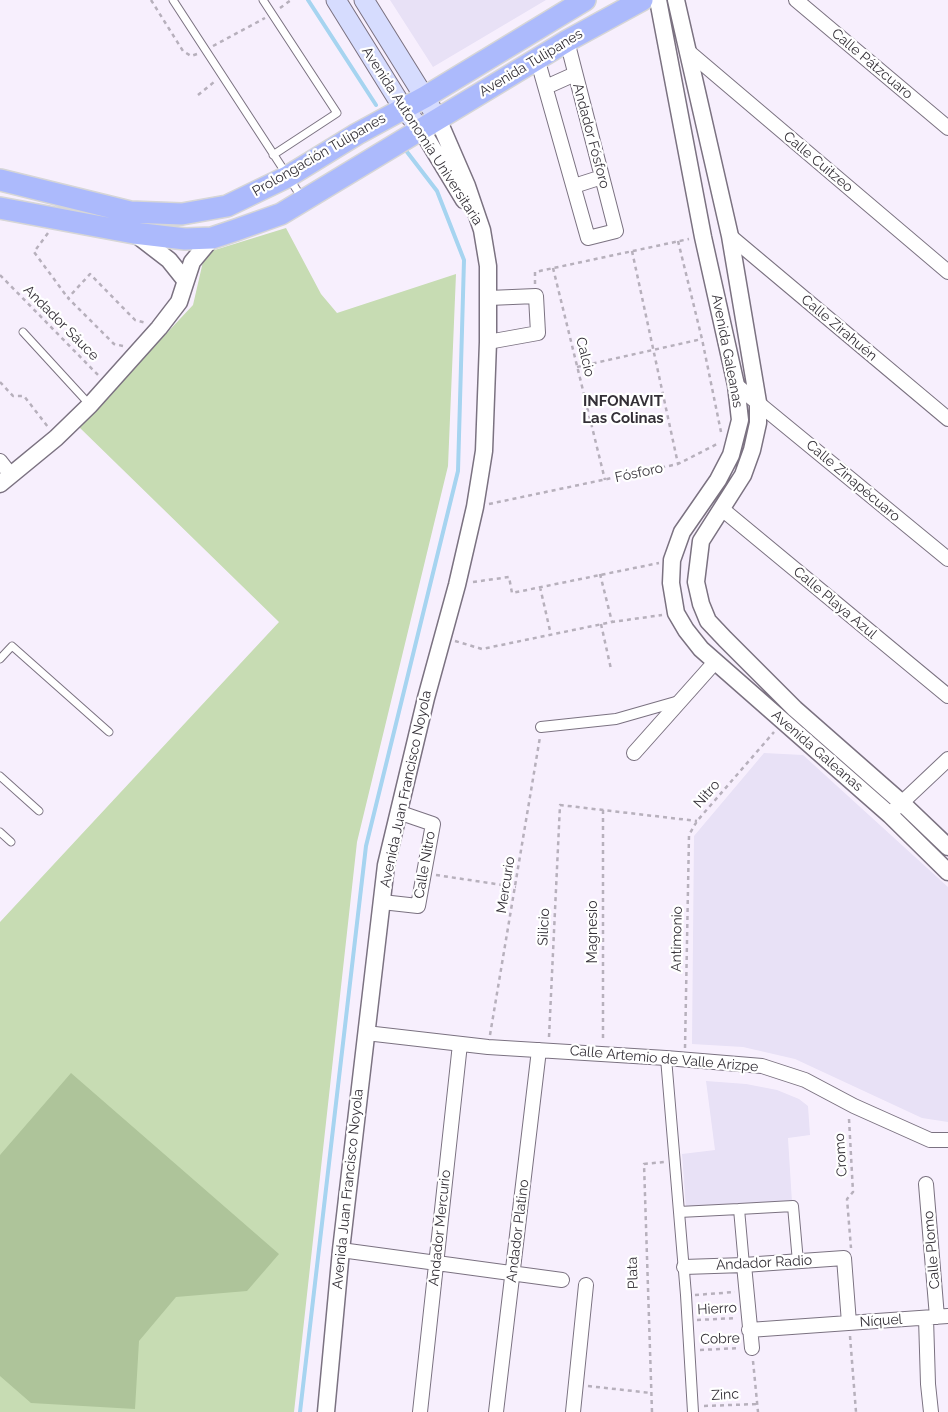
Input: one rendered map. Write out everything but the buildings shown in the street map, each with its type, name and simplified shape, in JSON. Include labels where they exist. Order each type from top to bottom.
[{"type":"main road","name":"Avenida Autonomía Universitaria","points":[[336,0],[403,108],[430,124]]},
{"type":"main road","name":"Avenida Autonomía Universitaria","points":[[364,0],[425,97],[430,124]]},
{"type":"main road","name":"Avenida Tulipanes","points":[[403,108],[425,97],[585,0]]},
{"type":"main road","name":"Avenida Tulipanes","points":[[430,124],[567,40],[642,0]]},
{"type":"main road","name":"Prolongación Tulipanes","points":[[0,180],[130,212],[182,214],[227,206],[287,177],[403,108]]},
{"type":"main road","points":[[0,208],[134,234],[185,239],[212,238],[281,214],[430,124]]},
{"type":"main road","points":[[357,134],[372,158]]},
{"type":"street","name":"Avenida Galeanas","points":[[658,0],[703,237],[736,385],[740,420],[731,455],[718,480],[682,532],[672,560],[671,583],[676,613],[701,649],[890,815],[948,872]]},
{"type":"street","name":"Avenida Galeanas","points":[[676,0],[730,236],[758,402],[758,423],[752,450],[743,475],[702,541],[696,582],[701,604],[708,621],[724,639],[795,709],[902,803],[948,847]]},
{"type":"street","name":"Calle Pátzcuaro","points":[[796,0],[948,128]]},
{"type":"street","name":"Andador Fósforo","points":[[567,40],[616,231],[588,238],[574,186]]},
{"type":"street","name":"Calle Cuitzeo","points":[[688,52],[948,272]]},
{"type":"street","points":[[537,58],[574,186],[602,177]]},
{"type":"street","points":[[546,87],[575,74]]},
{"type":"street","name":"Avenida Autonomía Universitaria","points":[[430,124],[482,230]]},
{"type":"street","name":"Avenida Juan Francisco Noyola","points":[[326,1412],[341,1250],[386,865],[441,637],[457,585],[484,451],[489,298],[488,266],[482,230]]},
{"type":"street","points":[[134,234],[169,260],[185,280]]},
{"type":"street","name":"Calle Zirahuén","points":[[730,236],[948,419]]},
{"type":"street","points":[[0,462],[5,479],[56,438],[90,405],[159,328],[179,302],[192,262],[212,238]]},
{"type":"street","points":[[488,342],[538,333],[536,296],[489,298]]},
{"type":"street","name":"Calle Zinapécuaro","points":[[736,385],[948,559]]},
{"type":"street","name":"Calle Playa Azul","points":[[722,510],[948,696]]},
{"type":"street","points":[[634,753],[715,662]]},
{"type":"street","points":[[541,727],[616,719],[680,701]]},
{"type":"street","points":[[784,722],[795,709]]},
{"type":"street","points":[[890,815],[948,759]]},
{"type":"street","name":"Calle Nitro","points":[[382,902],[418,906],[433,824],[398,812]]},
{"type":"street","name":"Calle Artemio de Valle Arizpe","points":[[366,1033],[460,1044],[762,1066],[805,1080],[854,1106],[930,1140],[948,1140]]},
{"type":"street","name":"Andador Mercurio","points":[[420,1412],[460,1044]]},
{"type":"street","name":"Andador Platino","points":[[496,1412],[544,1050]]},
{"type":"street","points":[[666,1058],[684,1267],[693,1409]]},
{"type":"street","name":"Calle Plomo","points":[[926,1184],[937,1317],[928,1384],[930,1412]]},
{"type":"street","points":[[679,1212],[793,1206],[798,1262]]},
{"type":"street","points":[[739,1209],[752,1348]]},
{"type":"street","points":[[341,1250],[562,1280]]},
{"type":"street","name":"Andador Radio","points":[[684,1267],[744,1266],[844,1258]]},
{"type":"street","name":"Níquel","points":[[844,1258],[849,1323],[937,1317]]},
{"type":"street","points":[[573,1412],[586,1285]]},
{"type":"street","points":[[749,1324],[849,1323]]},
{"type":"lane","points":[[173,0],[303,200]]},
{"type":"lane","points":[[263,0],[337,113],[273,155]]},
{"type":"lane","points":[[23,332],[90,405]]},
{"type":"lane","points":[[0,659],[12,646],[109,732]]},
{"type":"lane","points":[[0,776],[38,811]]},
{"type":"lane","points":[[0,832],[11,842]]},
{"type":"path","points":[[152,0],[183,51],[190,56],[272,14],[289,1]]},
{"type":"path","points":[[198,95],[218,78]]},
{"type":"path","points":[[58,220],[34,252],[68,298],[114,344],[140,349]]},
{"type":"path","points":[[536,296],[535,272],[703,237]]},
{"type":"path","points":[[678,241],[702,339],[723,440],[678,464]]},
{"type":"path","name":"Fósforo","points":[[474,507],[678,464],[632,251]]},
{"type":"path","name":"Calcio","points":[[553,268],[605,480]]},
{"type":"path","points":[[68,298],[90,274],[135,320],[159,328]]},
{"type":"path","name":"Andador Sáuce","points":[[0,275],[108,385]]},
{"type":"path","points":[[577,367],[702,339]]},
{"type":"path","points":[[0,382],[13,396],[24,396],[56,438]]},
{"type":"path","points":[[457,585],[509,577],[512,593],[672,560]]},
{"type":"path","points":[[600,574],[612,622]]},
{"type":"path","points":[[540,587],[551,635]]},
{"type":"path","points":[[441,637],[482,650],[601,624],[676,613]]},
{"type":"path","points":[[601,624],[611,669]]},
{"type":"path","name":"Nitro","points":[[560,805],[697,821],[784,722]]},
{"type":"path","name":"Mercurio","points":[[488,1046],[516,887],[541,727]]},
{"type":"path","name":"Silicio","points":[[544,1050],[560,805]]},
{"type":"path","name":"Magnesio","points":[[603,810],[603,1054]]},
{"type":"path","name":"Antimonio","points":[[685,1060],[689,835],[697,821]]},
{"type":"path","points":[[424,873],[516,887]]},
{"type":"path","name":"Cromo","points":[[844,1258],[852,1253],[847,1199],[853,1192],[848,1118],[854,1106]]},
{"type":"path","name":"Plata","points":[[652,1412],[644,1164],[675,1160]]},
{"type":"path","name":"Hierro","points":[[686,1295],[746,1292]]},
{"type":"path","name":"Hierro","points":[[688,1320],[749,1324]]},
{"type":"path","points":[[849,1323],[856,1412]]},
{"type":"path","points":[[752,1348],[758,1412]]},
{"type":"path","name":"Cobre","points":[[689,1350],[752,1348]]},
{"type":"path","points":[[575,1385],[651,1393]]},
{"type":"path","name":"Zinc","points":[[693,1409],[758,1404]]},
{"type":"shaded area","points":[[390,0],[546,0],[433,67]]},
{"type":"shaded area","points":[[764,753],[803,755],[948,887],[948,1122],[922,1118],[795,1059],[743,1047],[692,1044],[694,836]]},
{"type":"shaded area","points":[[706,1081],[746,1084],[777,1090],[799,1099],[808,1106],[810,1135],[788,1138],[792,1202],[686,1208],[682,1154],[715,1150]]},
{"type":"green space","points":[[286,228],[321,294],[337,313],[456,274],[448,466],[357,842],[294,1412],[0,1412],[0,922],[279,622],[79,427],[193,305],[205,253]]},
{"type":"green space","points":[[71,1073],[279,1254],[247,1291],[176,1297],[139,1341],[135,1409],[31,1403],[0,1376],[0,1155]]},
{"type":"waterway","points":[[308,0],[376,105]]},
{"type":"waterway","points":[[300,1412],[366,846],[458,471],[464,260],[437,191],[404,148]]},
{"type":"district","name":"INFONAVIT Las Colinas","points":[[623,410]]}]
